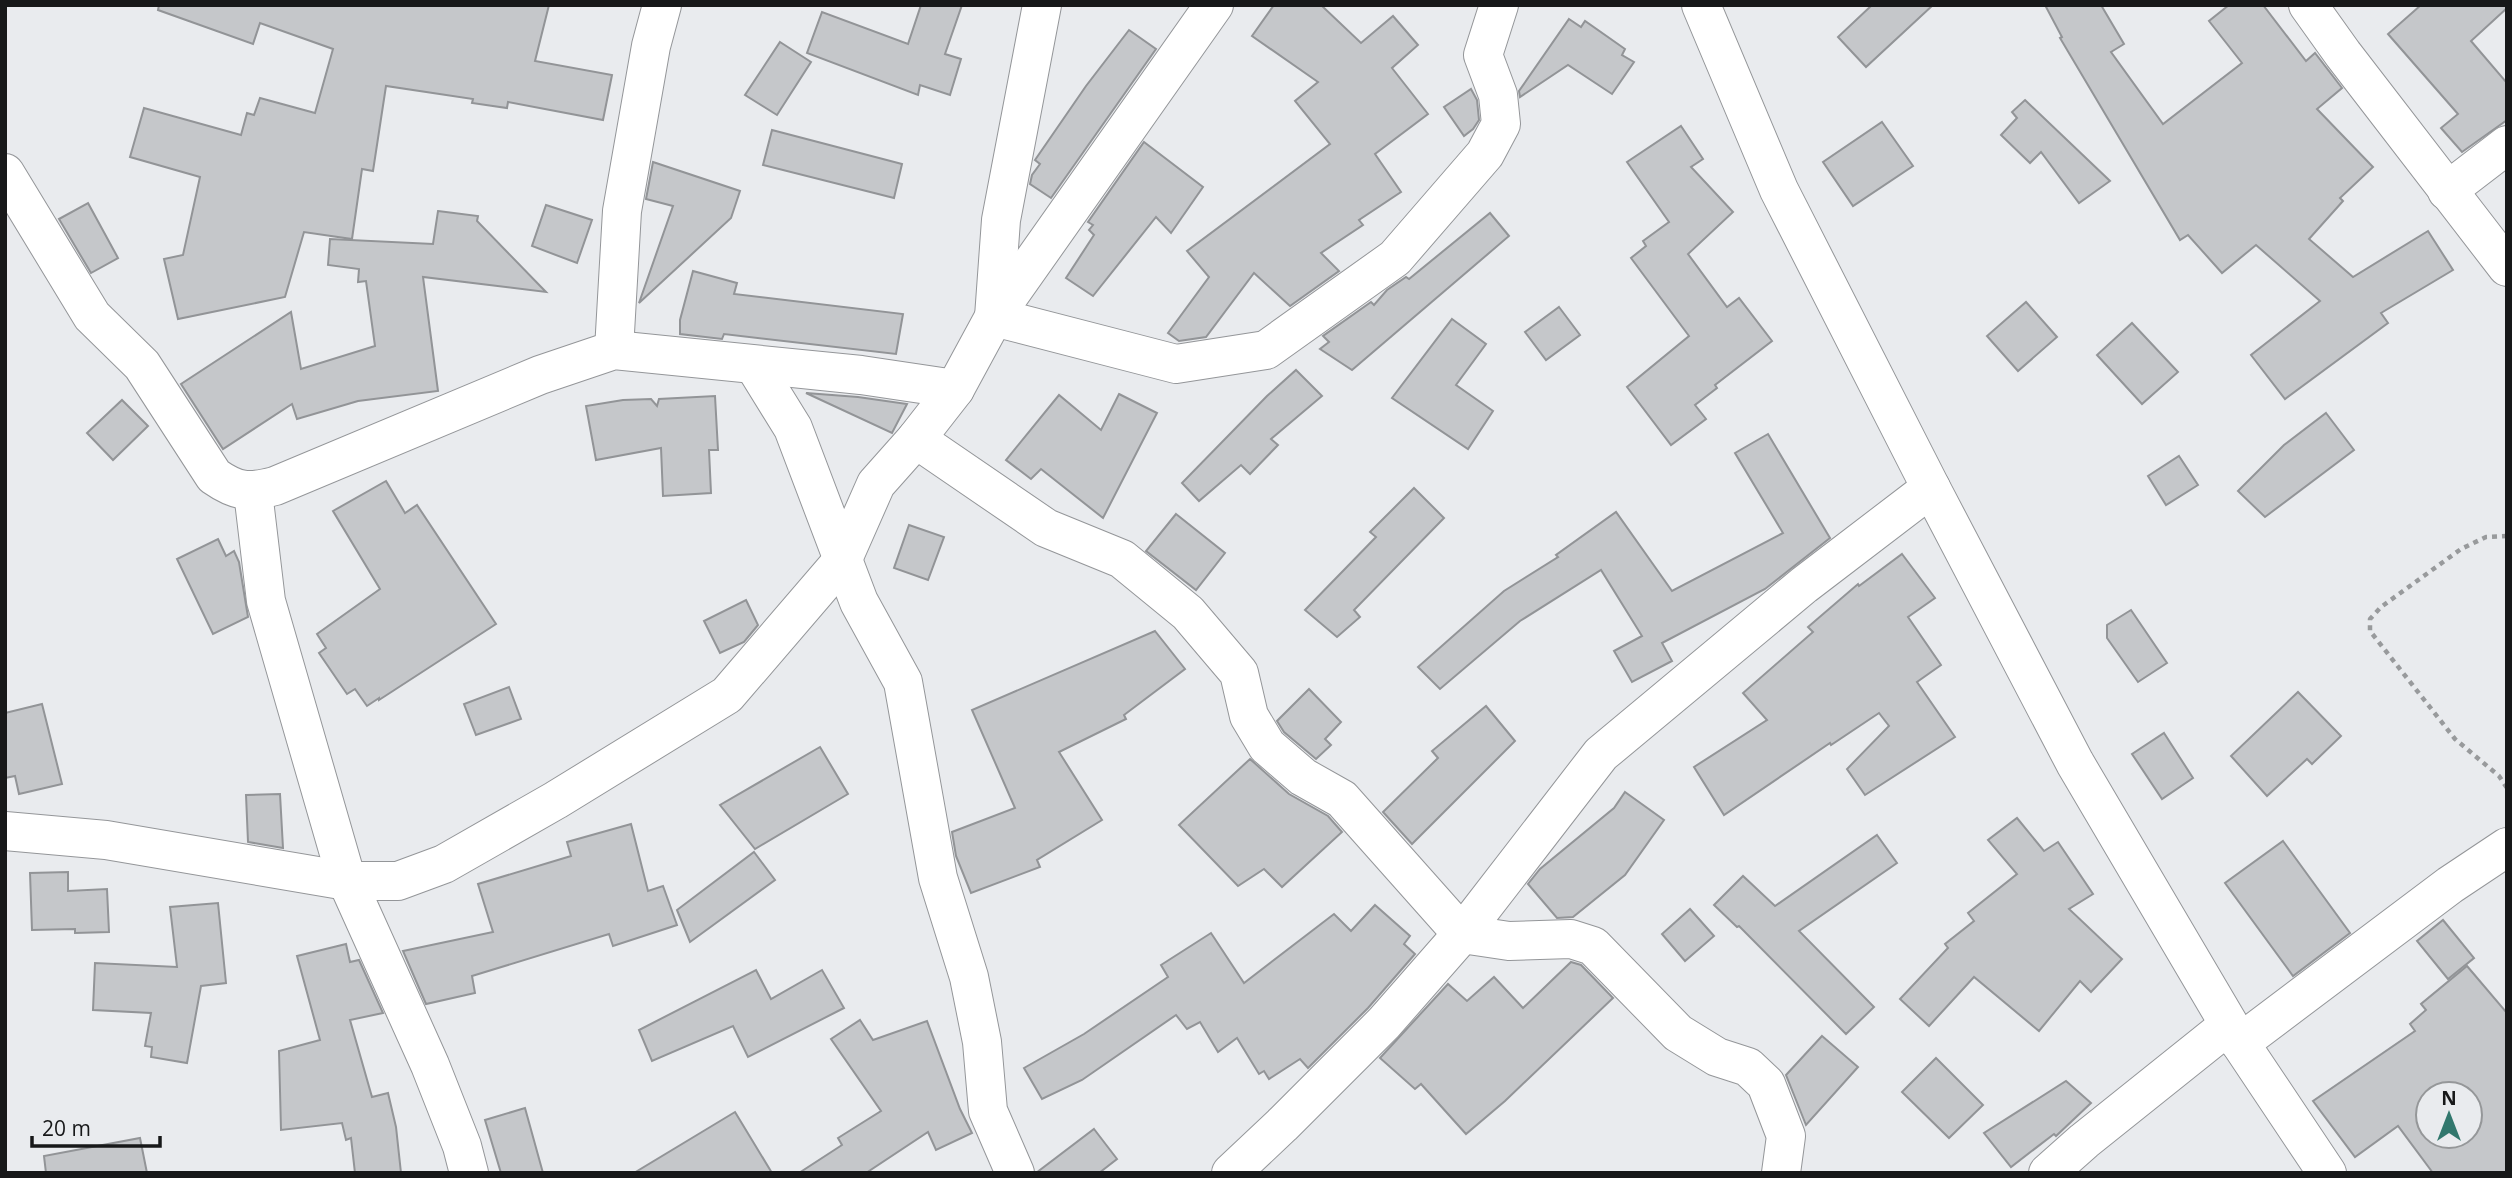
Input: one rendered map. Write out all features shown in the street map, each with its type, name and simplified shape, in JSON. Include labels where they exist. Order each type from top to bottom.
[{"type":"street","points":[[614,351],[622,211],[651,46],[662,5]]},
{"type":"street","points":[[995,317],[1001,220],[1042,5]]},
{"type":"street","points":[[5,831],[107,840],[347,881],[398,881],[444,864],[556,800],[727,695],[842,561],[876,484],[955,389],[995,317],[1214,5]]},
{"type":"street","points":[[995,317],[1176,364],[1266,350],[1395,258],[1485,154],[1501,124],[1498,95],[1483,55],[1499,5]]},
{"type":"street","points":[[1701,5],[1779,191],[2075,763],[2235,1034],[2327,1173]]},
{"type":"street","points":[[2308,5],[2507,267]]},
{"type":"street","points":[[2447,191],[2507,145]]},
{"type":"street","points":[[5,173],[92,316],[142,365],[214,476],[231,487],[253,492],[275,486],[540,375],[614,351],[861,375],[955,389]]},
{"type":"street","points":[[754,365],[793,428],[859,602],[902,682],[939,878],[969,977],[982,1042],[988,1111],[1015,1173]]},
{"type":"street","points":[[916,439],[1046,528],[1122,559],[1188,613],[1239,673],[1249,716],[1267,746],[1303,777],[1342,799],[1462,934],[1509,942],[1572,939],[1593,946],[1678,1034],[1717,1057],[1748,1068],[1766,1084],[1786,1136],[1781,1173]]},
{"type":"street","points":[[1231,1173],[1384,1023],[1462,934],[1601,754],[1804,585],[1931,488]]},
{"type":"street","points":[[253,492],[266,601],[347,881],[430,1065],[462,1146],[469,1173]]},
{"type":"street","points":[[2048,1173],[2084,1141],[2507,847]]},
{"type":"path","points":[[2507,536],[2486,537],[2461,549],[2381,607],[2370,619],[2370,631],[2455,739],[2499,776],[2507,788]]},
{"type":"building","points":[[159,5],[549,5],[535,61],[612,75],[603,120],[508,102],[507,108],[472,103],[473,99],[386,86],[373,171],[362,169],[352,239],[304,232],[285,297],[178,319],[164,259],[183,255],[200,177],[130,157],[144,108],[241,135],[247,113],[254,115],[260,98],[315,113],[333,49],[260,23],[253,44],[158,10]]},
{"type":"building","points":[[921,5],[962,5],[945,54],[961,59],[950,95],[920,85],[918,95],[807,53],[822,12],[908,44]]},
{"type":"building","points":[[1274,5],[1321,5],[1361,43],[1393,16],[1418,45],[1392,68],[1428,114],[1375,154],[1401,192],[1359,220],[1363,225],[1321,253],[1339,271],[1290,306],[1254,273],[1206,337],[1179,341],[1168,333],[1209,277],[1187,251],[1330,144],[1295,101],[1318,82],[1252,36]]},
{"type":"building","points":[[1872,5],[1933,5],[1866,67],[1838,37]]},
{"type":"building","points":[[2045,5],[2101,5],[2124,44],[2111,52],[2163,124],[2242,63],[2209,21],[2229,5],[2263,5],[2306,61],[2315,53],[2342,88],[2317,109],[2373,167],[2340,198],[2343,201],[2309,239],[2353,277],[2428,231],[2453,270],[2381,313],[2388,323],[2285,399],[2251,355],[2320,301],[2256,245],[2222,273],[2188,235],[2180,240],[2060,38],[2062,37]]},
{"type":"building","points":[[2421,5],[2507,5],[2507,8],[2471,41],[2507,83],[2507,120],[2462,152],[2441,128],[2458,114],[2388,34]]},
{"type":"building","points":[[1569,19],[1581,27],[1585,21],[1625,49],[1622,55],[1634,62],[1612,94],[1568,65],[1520,97],[1519,91]]},
{"type":"building","points":[[1129,30],[1156,49],[1051,198],[1030,184],[1032,175],[1040,164],[1035,160]]},
{"type":"building","points":[[780,42],[811,62],[777,115],[745,95]]},
{"type":"building","points":[[1471,89],[1477,100],[1479,120],[1464,136],[1444,107]]},
{"type":"building","points":[[2025,100],[2110,181],[2079,203],[2041,152],[2030,163],[2001,135],[2017,118],[2012,112]]},
{"type":"building","points":[[1882,122],[1913,166],[1853,206],[1823,162]]},
{"type":"building","points":[[1681,126],[1703,159],[1691,167],[1733,212],[1688,254],[1727,307],[1739,298],[1772,341],[1715,385],[1717,388],[1695,405],[1706,419],[1671,445],[1627,387],[1689,336],[1631,258],[1646,246],[1643,241],[1669,222],[1627,162]]},
{"type":"building","points":[[772,130],[902,164],[894,198],[763,165]]},
{"type":"building","points":[[1144,142],[1203,187],[1171,233],[1156,217],[1093,296],[1066,278],[1094,235],[1089,230],[1093,225],[1088,222]]},
{"type":"building","points":[[653,162],[740,191],[731,218],[639,303],[673,206],[646,199]]},
{"type":"building","points":[[88,203],[118,258],[91,273],[59,219]]},
{"type":"building","points":[[546,205],[592,220],[577,263],[532,246]]},
{"type":"building","points":[[438,211],[478,216],[477,221],[546,292],[423,277],[438,391],[358,401],[297,419],[292,404],[223,449],[181,384],[291,312],[301,369],[375,346],[366,281],[358,282],[359,269],[328,265],[330,239],[433,244]]},
{"type":"building","points":[[1490,213],[1509,236],[1352,370],[1320,349],[1329,342],[1323,336],[1371,302],[1374,305],[1387,290],[1406,277],[1409,279]]},
{"type":"building","points":[[693,271],[737,283],[734,294],[903,314],[896,354],[724,334],[722,339],[680,334],[680,320]]},
{"type":"building","points":[[2026,302],[2057,337],[2018,371],[1987,336]]},
{"type":"building","points":[[1559,307],[1580,335],[1546,360],[1525,332]]},
{"type":"building","points":[[1452,319],[1486,344],[1456,385],[1493,411],[1468,449],[1392,398]]},
{"type":"building","points":[[2132,323],[2178,372],[2142,404],[2097,355]]},
{"type":"building","points":[[1296,370],[1322,396],[1271,439],[1278,445],[1250,474],[1241,465],[1199,501],[1182,483]]},
{"type":"building","points":[[806,393],[858,397],[907,404],[892,433]]},
{"type":"building","points":[[1119,394],[1157,413],[1103,518],[1041,469],[1031,479],[1006,460],[1059,395],[1101,430]]},
{"type":"building","points":[[715,396],[718,450],[709,450],[711,493],[663,496],[661,448],[596,460],[586,406],[651,399],[657,406],[659,399]]},
{"type":"building","points":[[122,400],[148,426],[113,460],[87,433]]},
{"type":"building","points":[[2326,413],[2354,450],[2265,517],[2238,491],[2284,445]]},
{"type":"building","points":[[1768,434],[1830,538],[1765,589],[1662,643],[1672,661],[1632,682],[1614,651],[1642,636],[1601,570],[1520,621],[1440,689],[1418,667],[1504,591],[1558,557],[1556,555],[1616,512],[1672,591],[1783,533],[1735,453]]},
{"type":"building","points":[[2179,456],[2198,485],[2166,505],[2148,476]]},
{"type":"building","points":[[386,481],[405,513],[417,505],[496,624],[367,706],[355,689],[347,694],[319,653],[326,648],[317,634],[380,589],[333,511]]},
{"type":"building","points":[[1414,488],[1444,518],[1354,610],[1360,617],[1337,637],[1305,610],[1376,537],[1370,532]]},
{"type":"building","points":[[1176,514],[1225,553],[1196,590],[1146,551]]},
{"type":"building","points":[[909,525],[944,537],[928,580],[894,568]]},
{"type":"building","points":[[218,539],[226,556],[234,551],[239,562],[248,617],[213,634],[177,559]]},
{"type":"building","points":[[1902,554],[1935,598],[1908,617],[1941,665],[1917,682],[1955,737],[1865,795],[1847,769],[1889,726],[1879,713],[1724,815],[1694,767],[1767,720],[1743,693],[1813,632],[1808,627],[1858,584],[1859,586]]},
{"type":"building","points":[[746,600],[758,625],[744,642],[720,653],[704,621]]},
{"type":"building","points":[[2131,610],[2167,663],[2138,682],[2107,638],[2107,625]]},
{"type":"building","points":[[1155,631],[1185,669],[1124,715],[1126,719],[1059,752],[1102,820],[1037,860],[1040,867],[971,893],[956,856],[952,832],[1015,808],[972,710]]},
{"type":"building","points":[[509,687],[521,719],[476,735],[464,704]]},
{"type":"building","points":[[1309,689],[1341,722],[1325,739],[1331,745],[1316,759],[1284,732],[1277,721]]},
{"type":"building","points":[[2298,692],[2341,736],[2312,764],[2307,759],[2267,796],[2231,756]]},
{"type":"building","points":[[42,704],[62,784],[19,794],[15,776],[5,778],[5,713]]},
{"type":"building","points":[[1486,706],[1515,741],[1412,844],[1383,812],[1438,758],[1432,751]]},
{"type":"building","points":[[2164,733],[2193,778],[2162,799],[2132,754]]},
{"type":"building","points":[[820,747],[848,794],[755,849],[720,805]]},
{"type":"building","points":[[1250,759],[1289,794],[1328,816],[1342,832],[1282,887],[1264,869],[1238,886],[1179,825]]},
{"type":"building","points":[[1625,792],[1664,820],[1625,875],[1573,917],[1557,918],[1528,884],[1540,869],[1614,808]]},
{"type":"building","points":[[280,794],[283,848],[248,842],[246,795]]},
{"type":"building","points":[[2017,818],[2044,851],[2058,842],[2093,894],[2069,909],[2122,959],[2091,992],[2080,981],[2039,1031],[1974,977],[1929,1026],[1900,999],[1948,948],[1945,944],[1974,921],[1968,913],[2017,874],[1988,840]]},
{"type":"building","points":[[631,824],[648,891],[663,886],[677,925],[613,946],[609,934],[472,976],[475,993],[426,1004],[403,951],[493,932],[478,884],[571,856],[567,842]]},
{"type":"building","points":[[1877,835],[1897,863],[1799,931],[1874,1007],[1846,1034],[1739,926],[1714,905],[1743,876],[1775,906]]},
{"type":"building","points":[[2283,841],[2350,933],[2293,976],[2225,883]]},
{"type":"building","points":[[754,852],[775,880],[690,942],[677,910]]},
{"type":"building","points":[[68,872],[68,891],[107,889],[109,932],[75,933],[75,929],[32,930],[30,873]]},
{"type":"building","points":[[218,903],[226,983],[201,986],[187,1063],[151,1057],[152,1047],[145,1046],[151,1013],[93,1010],[95,963],[177,967],[170,907]]},
{"type":"building","points":[[1375,905],[1410,936],[1404,944],[1415,954],[1368,1008],[1308,1068],[1300,1059],[1269,1079],[1264,1071],[1259,1074],[1237,1038],[1218,1052],[1200,1022],[1187,1029],[1176,1015],[1082,1080],[1042,1099],[1024,1068],[1084,1034],[1168,977],[1161,965],[1211,933],[1244,983],[1334,914],[1351,931]]},
{"type":"building","points":[[1690,909],[1714,936],[1685,961],[1662,934]]},
{"type":"building","points":[[2443,920],[2474,958],[2448,979],[2417,941]]},
{"type":"building","points":[[346,944],[350,962],[359,960],[383,1013],[350,1020],[372,1097],[388,1093],[396,1127],[401,1173],[355,1173],[351,1138],[346,1140],[342,1123],[281,1130],[279,1051],[320,1040],[297,956]]},
{"type":"building","points":[[1571,962],[1581,965],[1613,998],[1505,1101],[1466,1134],[1421,1084],[1415,1089],[1380,1058],[1448,984],[1467,1001],[1494,977],[1523,1008]]},
{"type":"building","points":[[2467,966],[2507,1013],[2507,1173],[2433,1173],[2416,1150],[2484,1150],[2484,1080],[2414,1080],[2414,1147],[2398,1126],[2355,1157],[2313,1101],[2415,1031],[2410,1024],[2426,1010],[2421,1004]]},
{"type":"building","points":[[756,970],[771,999],[822,970],[844,1008],[748,1057],[733,1026],[652,1061],[639,1030]]},
{"type":"building","points":[[860,1020],[873,1040],[927,1021],[960,1109],[972,1133],[936,1150],[928,1132],[866,1173],[799,1173],[842,1145],[838,1138],[881,1111],[831,1039]]},
{"type":"building","points":[[1822,1036],[1858,1067],[1806,1125],[1786,1075]]},
{"type":"building","points":[[1936,1058],[1983,1105],[1949,1138],[1902,1092]]},
{"type":"building","points":[[2066,1081],[2091,1103],[2056,1136],[2054,1134],[2011,1167],[1984,1133]]},
{"type":"building","points":[[525,1108],[543,1173],[501,1173],[485,1120]]},
{"type":"building","points":[[735,1112],[772,1173],[634,1173]]},
{"type":"building","points":[[1094,1129],[1117,1159],[1099,1173],[1036,1173]]},
{"type":"building","points":[[140,1138],[147,1173],[46,1173],[44,1156]]}]
